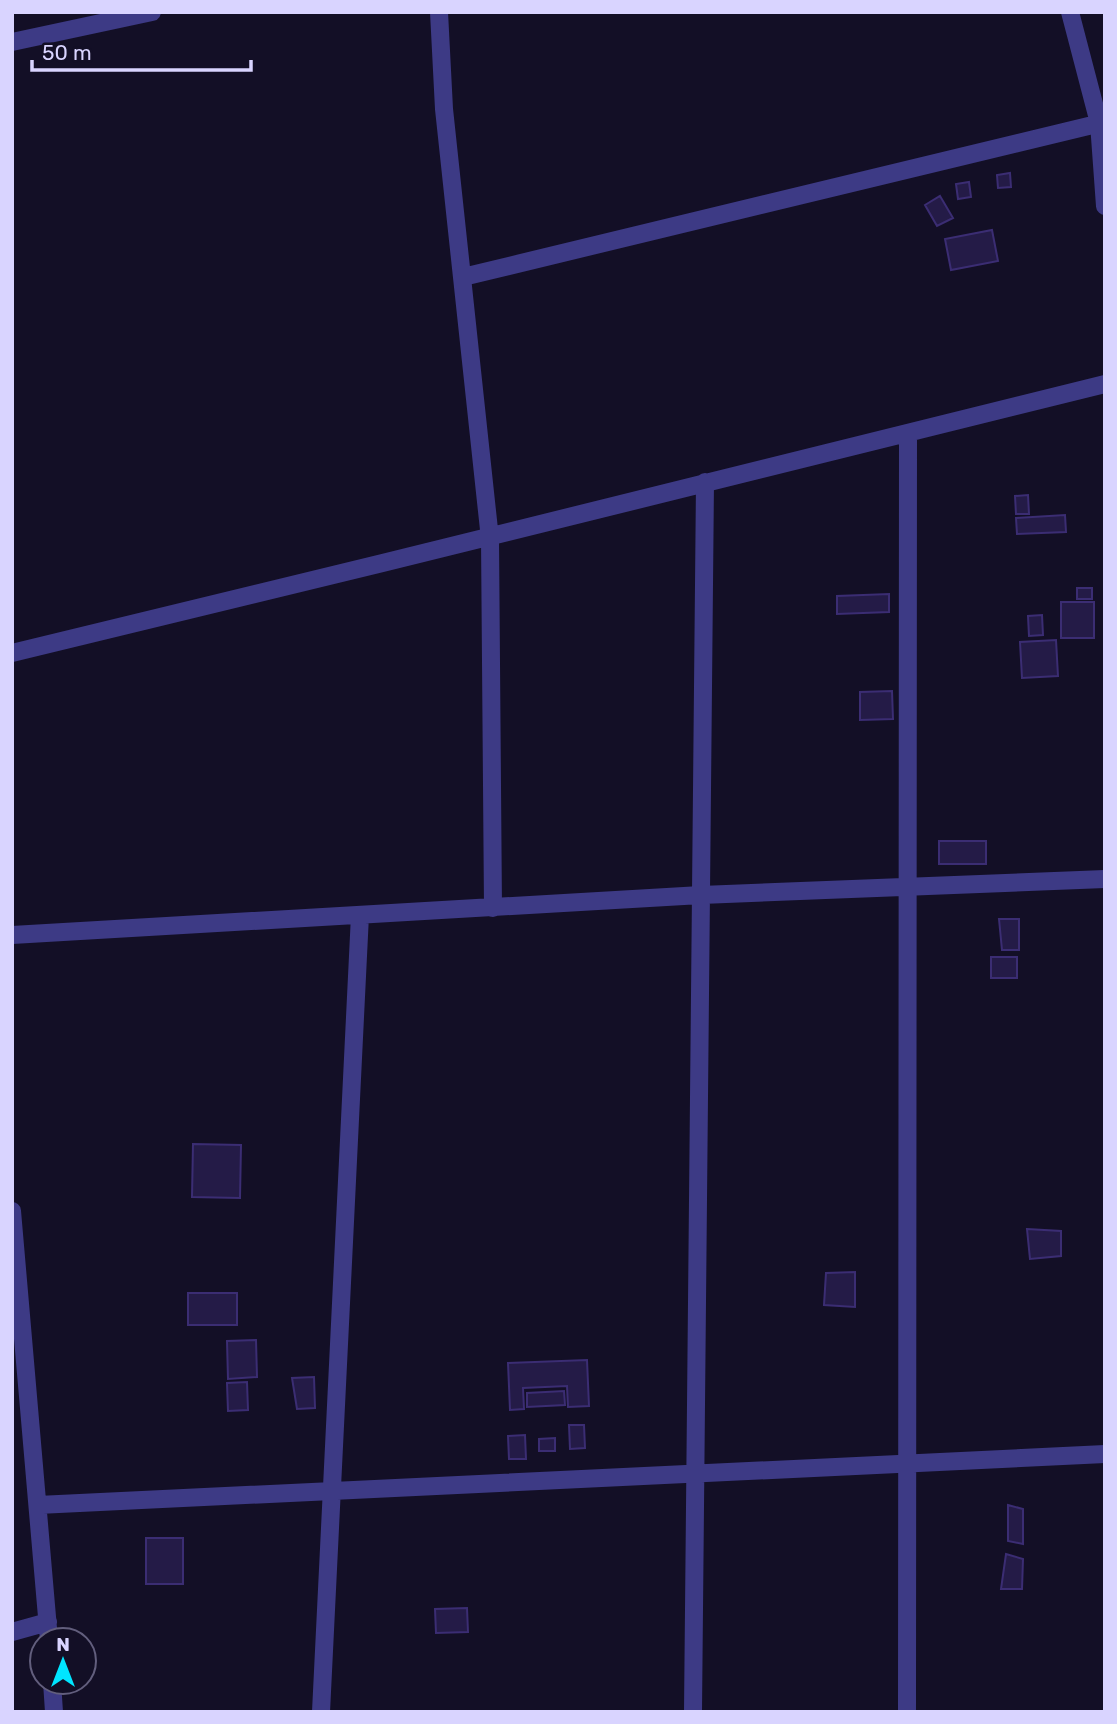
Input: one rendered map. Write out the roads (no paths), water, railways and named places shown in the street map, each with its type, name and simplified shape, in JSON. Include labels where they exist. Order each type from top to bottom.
[{"type":"street","points":[[12,42],[152,12]]},
{"type":"street","points":[[439,12],[444,108],[491,539],[493,908]]},
{"type":"street","points":[[1070,12],[1102,122],[1105,206]]},
{"type":"street","points":[[463,276],[1102,122]]},
{"type":"street","points":[[12,653],[491,539],[705,482],[1105,384]]},
{"type":"street","points":[[907,1712],[908,433]]},
{"type":"street","points":[[693,1712],[705,482]]},
{"type":"street","points":[[12,935],[701,895],[1105,878]]},
{"type":"street","points":[[321,1712],[360,915]]},
{"type":"street","points":[[12,1211],[19,1369],[38,1505],[49,1626]]},
{"type":"street","points":[[38,1505],[1105,1454]]}]
